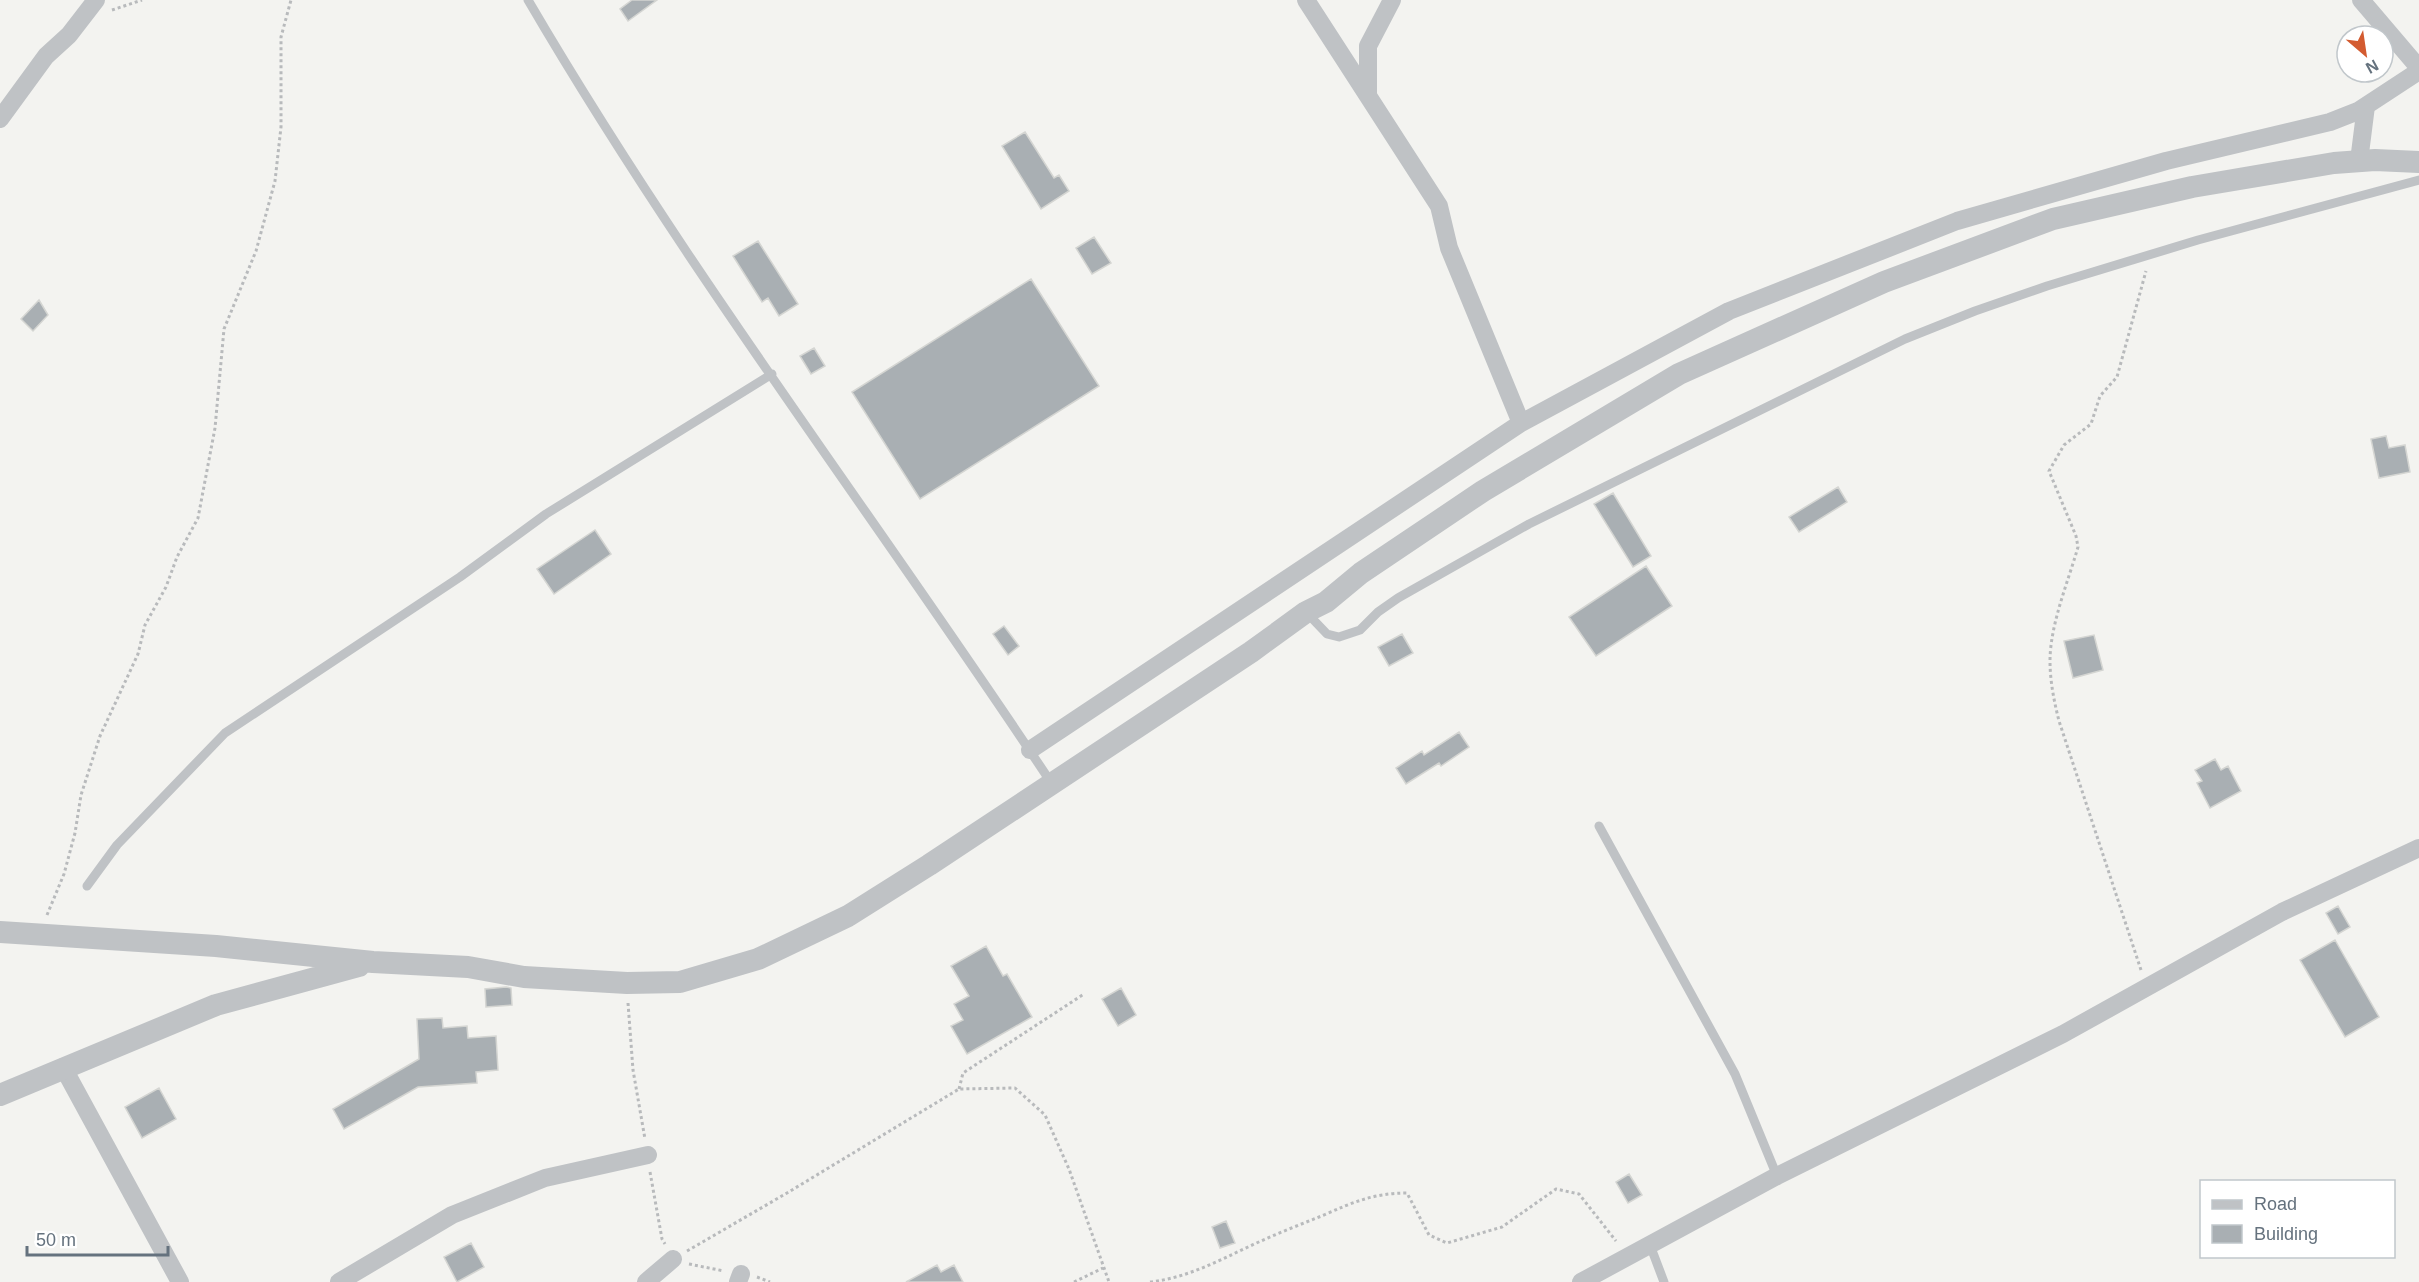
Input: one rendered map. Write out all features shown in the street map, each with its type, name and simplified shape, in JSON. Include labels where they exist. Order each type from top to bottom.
[{"type":"street","points":[[0,119],[46,56],[69,35],[96,0]]},
{"type":"street","points":[[1306,0],[1439,206],[1449,248],[1521,423]]},
{"type":"street","points":[[1368,96],[1368,45],[1392,0]]},
{"type":"street","points":[[1030,750],[1521,423],[1729,311],[1957,220],[2166,161],[2330,122],[2366,106],[2419,69],[2361,0]]},
{"type":"street","points":[[2359,161],[2366,106]]},
{"type":"street","points":[[0,932],[216,946],[373,962],[468,967],[524,977],[627,983],[680,982],[758,959],[848,916],[1251,652],[1306,612],[1326,602],[1361,573],[1483,491],[1679,374],[1884,282],[2053,219],[2192,187],[2334,163],[2419,162]]},
{"type":"street","points":[[1581,1282],[1777,1176],[2063,1034],[2299,903],[2419,848]]},
{"type":"street","points":[[0,1095],[216,1005],[373,962]]},
{"type":"street","points":[[63,1067],[180,1282]]},
{"type":"street","points":[[339,1282],[452,1215],[545,1178],[648,1155]]},
{"type":"street","points":[[646,1282],[673,1259]]},
{"type":"lane","points":[[528,0],[708,282],[1052,784]]},
{"type":"lane","points":[[1306,612],[1327,634],[1339,637],[1360,630],[1378,612],[1398,598],[1529,524],[1905,339],[2046,286],[2150,254],[2419,180]]},
{"type":"lane","points":[[87,886],[117,845],[225,733],[460,577],[546,514],[772,374]]},
{"type":"lane","points":[[1599,826],[1735,1074],[1777,1176]]},
{"type":"lane","points":[[1650,1245],[1664,1282]]},
{"type":"path","points":[[39,934],[64,874],[75,833],[81,795],[100,736],[138,654],[145,625],[166,587],[177,557],[198,518],[215,428],[224,329],[256,251],[275,181],[281,127],[281,37],[291,0]]},
{"type":"path","points":[[2147,988],[2059,721],[2053,696],[2051,643],[2078,547],[2076,536],[2049,471],[2064,445],[2091,424],[2101,394],[2117,376],[2150,254]]},
{"type":"path","points":[[959,1089],[963,1073],[1084,994]]},
{"type":"path","points":[[673,1259],[959,1089],[1015,1088],[1045,1115],[1069,1169],[1109,1282]]},
{"type":"path","points":[[1150,1282],[1168,1280],[1204,1268],[1249,1246],[1347,1205],[1385,1193],[1407,1193],[1429,1235],[1447,1244],[1502,1227],[1556,1189],[1579,1194],[1628,1257]]},
{"type":"path","points":[[1074,1282],[1103,1268]]},
{"type":"building","points":[[632,0],[657,0],[628,21],[620,9]]},
{"type":"building","points":[[1025,132],[1054,178],[1059,175],[1069,191],[1041,209],[1002,146]]},
{"type":"building","points":[[1094,237],[1111,263],[1092,274],[1076,248]]},
{"type":"building","points":[[758,241],[798,304],[779,316],[768,298],[762,302],[733,256]]},
{"type":"building","points":[[1031,279],[1099,386],[920,499],[852,392]]},
{"type":"building","points":[[39,300],[48,315],[33,331],[21,319]]},
{"type":"building","points":[[814,348],[825,366],[811,374],[800,356]]},
{"type":"building","points":[[2386,436],[2389,448],[2405,445],[2410,472],[2379,478],[2371,439]]},
{"type":"building","points":[[1838,487],[1847,502],[1799,532],[1789,517]]},
{"type":"building","points":[[1613,493],[1651,556],[1633,567],[1594,504]]},
{"type":"building","points":[[595,530],[611,554],[554,594],[537,569]]},
{"type":"building","points":[[1646,566],[1672,606],[1596,656],[1569,617]]},
{"type":"building","points":[[1004,626],[1019,646],[1008,655],[993,634]]},
{"type":"building","points":[[1402,634],[1413,653],[1389,666],[1378,647]]},
{"type":"building","points":[[2094,635],[2103,670],[2073,678],[2064,641]]},
{"type":"building","points":[[1459,732],[1469,747],[1441,766],[1439,763],[1406,784],[1396,768],[1422,751],[1424,755]]},
{"type":"building","points":[[2215,759],[2221,770],[2228,766],[2241,791],[2210,808],[2197,783],[2202,781],[2195,770]]},
{"type":"building","points":[[2338,906],[2350,927],[2338,934],[2326,913]]},
{"type":"building","points":[[2335,940],[2379,1017],[2345,1037],[2300,960]]},
{"type":"building","points":[[986,946],[1003,976],[1007,974],[1032,1017],[967,1054],[951,1026],[963,1020],[954,1004],[969,996],[951,966]]},
{"type":"building","points":[[511,988],[512,1005],[486,1007],[485,989]]},
{"type":"building","points":[[1121,988],[1136,1015],[1118,1026],[1102,999]]},
{"type":"building","points":[[442,1018],[443,1028],[467,1026],[468,1038],[496,1036],[498,1070],[476,1072],[477,1083],[418,1087],[344,1129],[333,1109],[419,1059],[417,1019]]},
{"type":"building","points":[[159,1088],[176,1119],[142,1138],[125,1107]]},
{"type":"building","points":[[1629,1174],[1642,1195],[1628,1203],[1616,1182]]},
{"type":"building","points":[[1226,1221],[1235,1243],[1220,1248],[1212,1227]]},
{"type":"building","points":[[471,1243],[484,1267],[457,1282],[444,1257]]},
{"type":"building","points":[[937,1265],[941,1272],[954,1265],[963,1282],[906,1282]]}]
